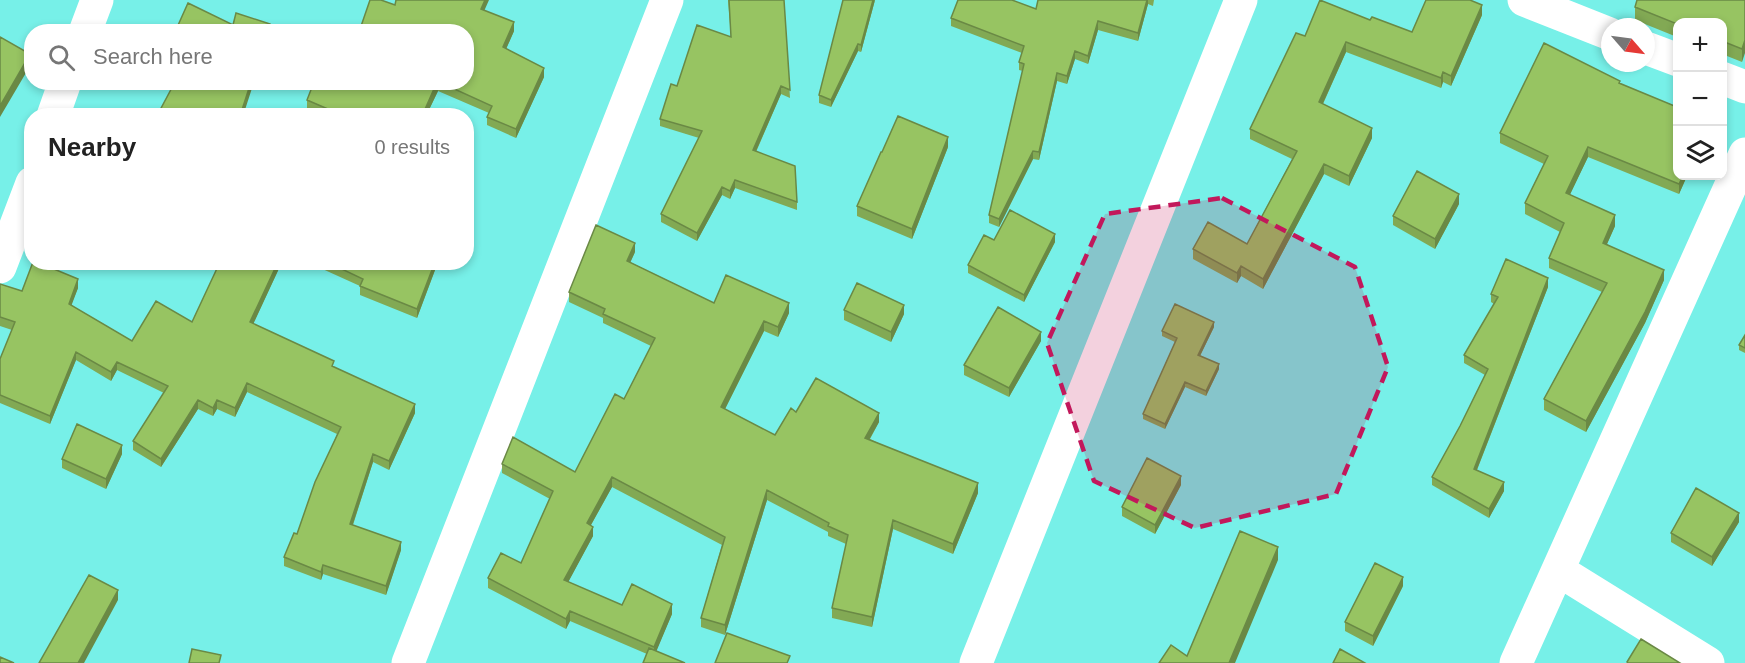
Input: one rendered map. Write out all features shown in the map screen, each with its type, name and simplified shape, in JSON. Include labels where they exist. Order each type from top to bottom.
[{"type":"street","points":[[89,24],[98,0]]},
{"type":"street","points":[[408,663],[667,0]]},
{"type":"street","points":[[976,663],[1241,0]]},
{"type":"street","points":[[1524,0],[1601,30]]},
{"type":"street","points":[[1655,51],[1673,58]]},
{"type":"street","points":[[1727,80],[1745,87]]},
{"type":"street","points":[[58,108],[64,90]]},
{"type":"street","points":[[1516,663],[1745,154]]},
{"type":"street","points":[[0,254],[24,192]]},
{"type":"street","points":[[0,267],[24,204]]},
{"type":"street","points":[[1557,570],[1708,663]]},
{"type":"highlighted area","points":[[1222,198],[1355,267],[1388,367],[1336,494],[1195,528],[1094,481],[1047,343],[1105,214]]},
{"type":"building","points":[[370,0],[381,0],[395,5],[396,0],[485,0],[481,9],[514,22],[503,47],[544,68],[516,129],[487,117],[492,106],[457,90],[474,90],[474,24],[362,24]]},
{"type":"building","points":[[729,0],[784,0],[790,90],[781,86],[753,150],[795,166],[797,202],[735,180],[730,191],[722,187],[697,233],[661,214],[702,131],[660,119],[671,84],[677,86],[697,25],[731,37]]},
{"type":"building","points":[[843,0],[873,0],[861,45],[858,44],[831,100],[819,95]]},
{"type":"building","points":[[958,0],[1012,0],[1036,9],[1038,0],[1147,0],[1138,33],[1098,21],[1088,56],[1075,51],[1067,76],[1057,73],[1039,152],[1033,151],[999,219],[989,215],[1024,64],[1019,62],[1024,46],[951,18]]},
{"type":"building","points":[[1320,0],[1370,20],[1372,17],[1412,32],[1426,0],[1470,0],[1482,5],[1451,76],[1443,72],[1441,78],[1346,42],[1319,102],[1372,128],[1349,176],[1324,164],[1263,279],[1241,266],[1237,273],[1193,249],[1208,222],[1247,244],[1297,151],[1250,129],[1296,33],[1305,36]]},
{"type":"building","points":[[1637,0],[1745,0],[1745,40],[1742,49],[1727,43],[1727,18],[1673,18],[1673,22],[1635,7]]},
{"type":"building","points":[[188,3],[231,24],[179,24]]},
{"type":"building","points":[[236,13],[270,24],[233,24]]},
{"type":"building","points":[[0,37],[24,51],[24,64],[0,106]]},
{"type":"building","points":[[1544,43],[1620,81],[1619,83],[1673,105],[1673,180],[1681,180],[1679,184],[1588,147],[1566,193],[1615,215],[1603,243],[1664,270],[1645,312],[1586,421],[1544,399],[1607,283],[1549,258],[1564,223],[1525,203],[1548,156],[1500,133]]},
{"type":"building","points":[[171,90],[248,90],[243,108],[161,108]]},
{"type":"building","points":[[311,90],[433,90],[426,108],[326,108],[307,100]]},
{"type":"building","points":[[898,116],[948,137],[912,229],[857,206]]},
{"type":"building","points":[[1417,171],[1459,194],[1435,239],[1393,216]]},
{"type":"building","points":[[1010,210],[1055,234],[1024,295],[968,265],[984,235],[994,240]]},
{"type":"building","points":[[596,225],[635,243],[627,261],[714,303],[726,275],[789,303],[778,327],[764,321],[721,407],[775,435],[791,408],[796,412],[816,378],[879,413],[865,438],[978,483],[953,544],[893,520],[872,617],[832,608],[848,535],[828,526],[829,523],[767,490],[725,625],[701,618],[725,537],[612,477],[587,523],[593,527],[564,580],[622,605],[632,584],[672,604],[654,647],[570,611],[566,619],[488,578],[501,553],[521,563],[553,491],[502,464],[513,437],[575,472],[615,394],[624,399],[655,338],[603,314],[605,309],[569,292]]},
{"type":"building","points":[[1506,259],[1548,278],[1474,469],[1504,482],[1489,509],[1432,477],[1488,369],[1464,355],[1498,297],[1491,294]]},
{"type":"building","points":[[30,270],[56,270],[78,279],[69,304],[132,341],[156,301],[192,322],[216,270],[274,270],[250,322],[334,361],[332,366],[415,404],[389,461],[373,454],[350,524],[401,542],[386,586],[323,565],[321,572],[284,557],[294,533],[297,534],[315,482],[341,427],[247,383],[235,408],[217,400],[213,408],[198,400],[161,459],[133,441],[168,386],[117,362],[111,372],[76,352],[50,416],[0,395],[0,359],[15,322],[0,317],[0,284],[22,291]]},
{"type":"building","points":[[344,270],[432,270],[417,309],[360,286],[363,279]]},
{"type":"building","points":[[857,283],[904,305],[891,332],[844,310]]},
{"type":"building","points":[[1175,304],[1214,322],[1198,355],[1219,364],[1206,391],[1185,382],[1165,424],[1143,414],[1177,338],[1162,331]]},
{"type":"building","points":[[998,307],[1041,332],[1009,388],[964,365]]},
{"type":"building","points":[[1745,335],[1745,348],[1739,345]]},
{"type":"building","points":[[77,424],[122,445],[106,479],[62,459]]},
{"type":"building","points":[[1147,458],[1181,476],[1155,525],[1122,507]]},
{"type":"building","points":[[1696,488],[1739,513],[1712,557],[1671,533]]},
{"type":"building","points":[[1240,531],[1278,547],[1229,663],[1159,663],[1171,645],[1187,656]]},
{"type":"building","points":[[1375,563],[1403,577],[1373,636],[1345,622]]},
{"type":"building","points":[[89,575],[118,590],[78,663],[39,663]]},
{"type":"building","points":[[727,633],[790,656],[787,663],[715,663]]},
{"type":"building","points":[[1641,639],[1680,663],[1628,663]]},
{"type":"building","points":[[649,648],[685,663],[643,663]]},
{"type":"building","points":[[192,649],[221,655],[219,663],[189,663]]},
{"type":"building","points":[[1340,649],[1365,663],[1333,663]]},
{"type":"building","points":[[0,657],[14,663],[0,663]]}]
